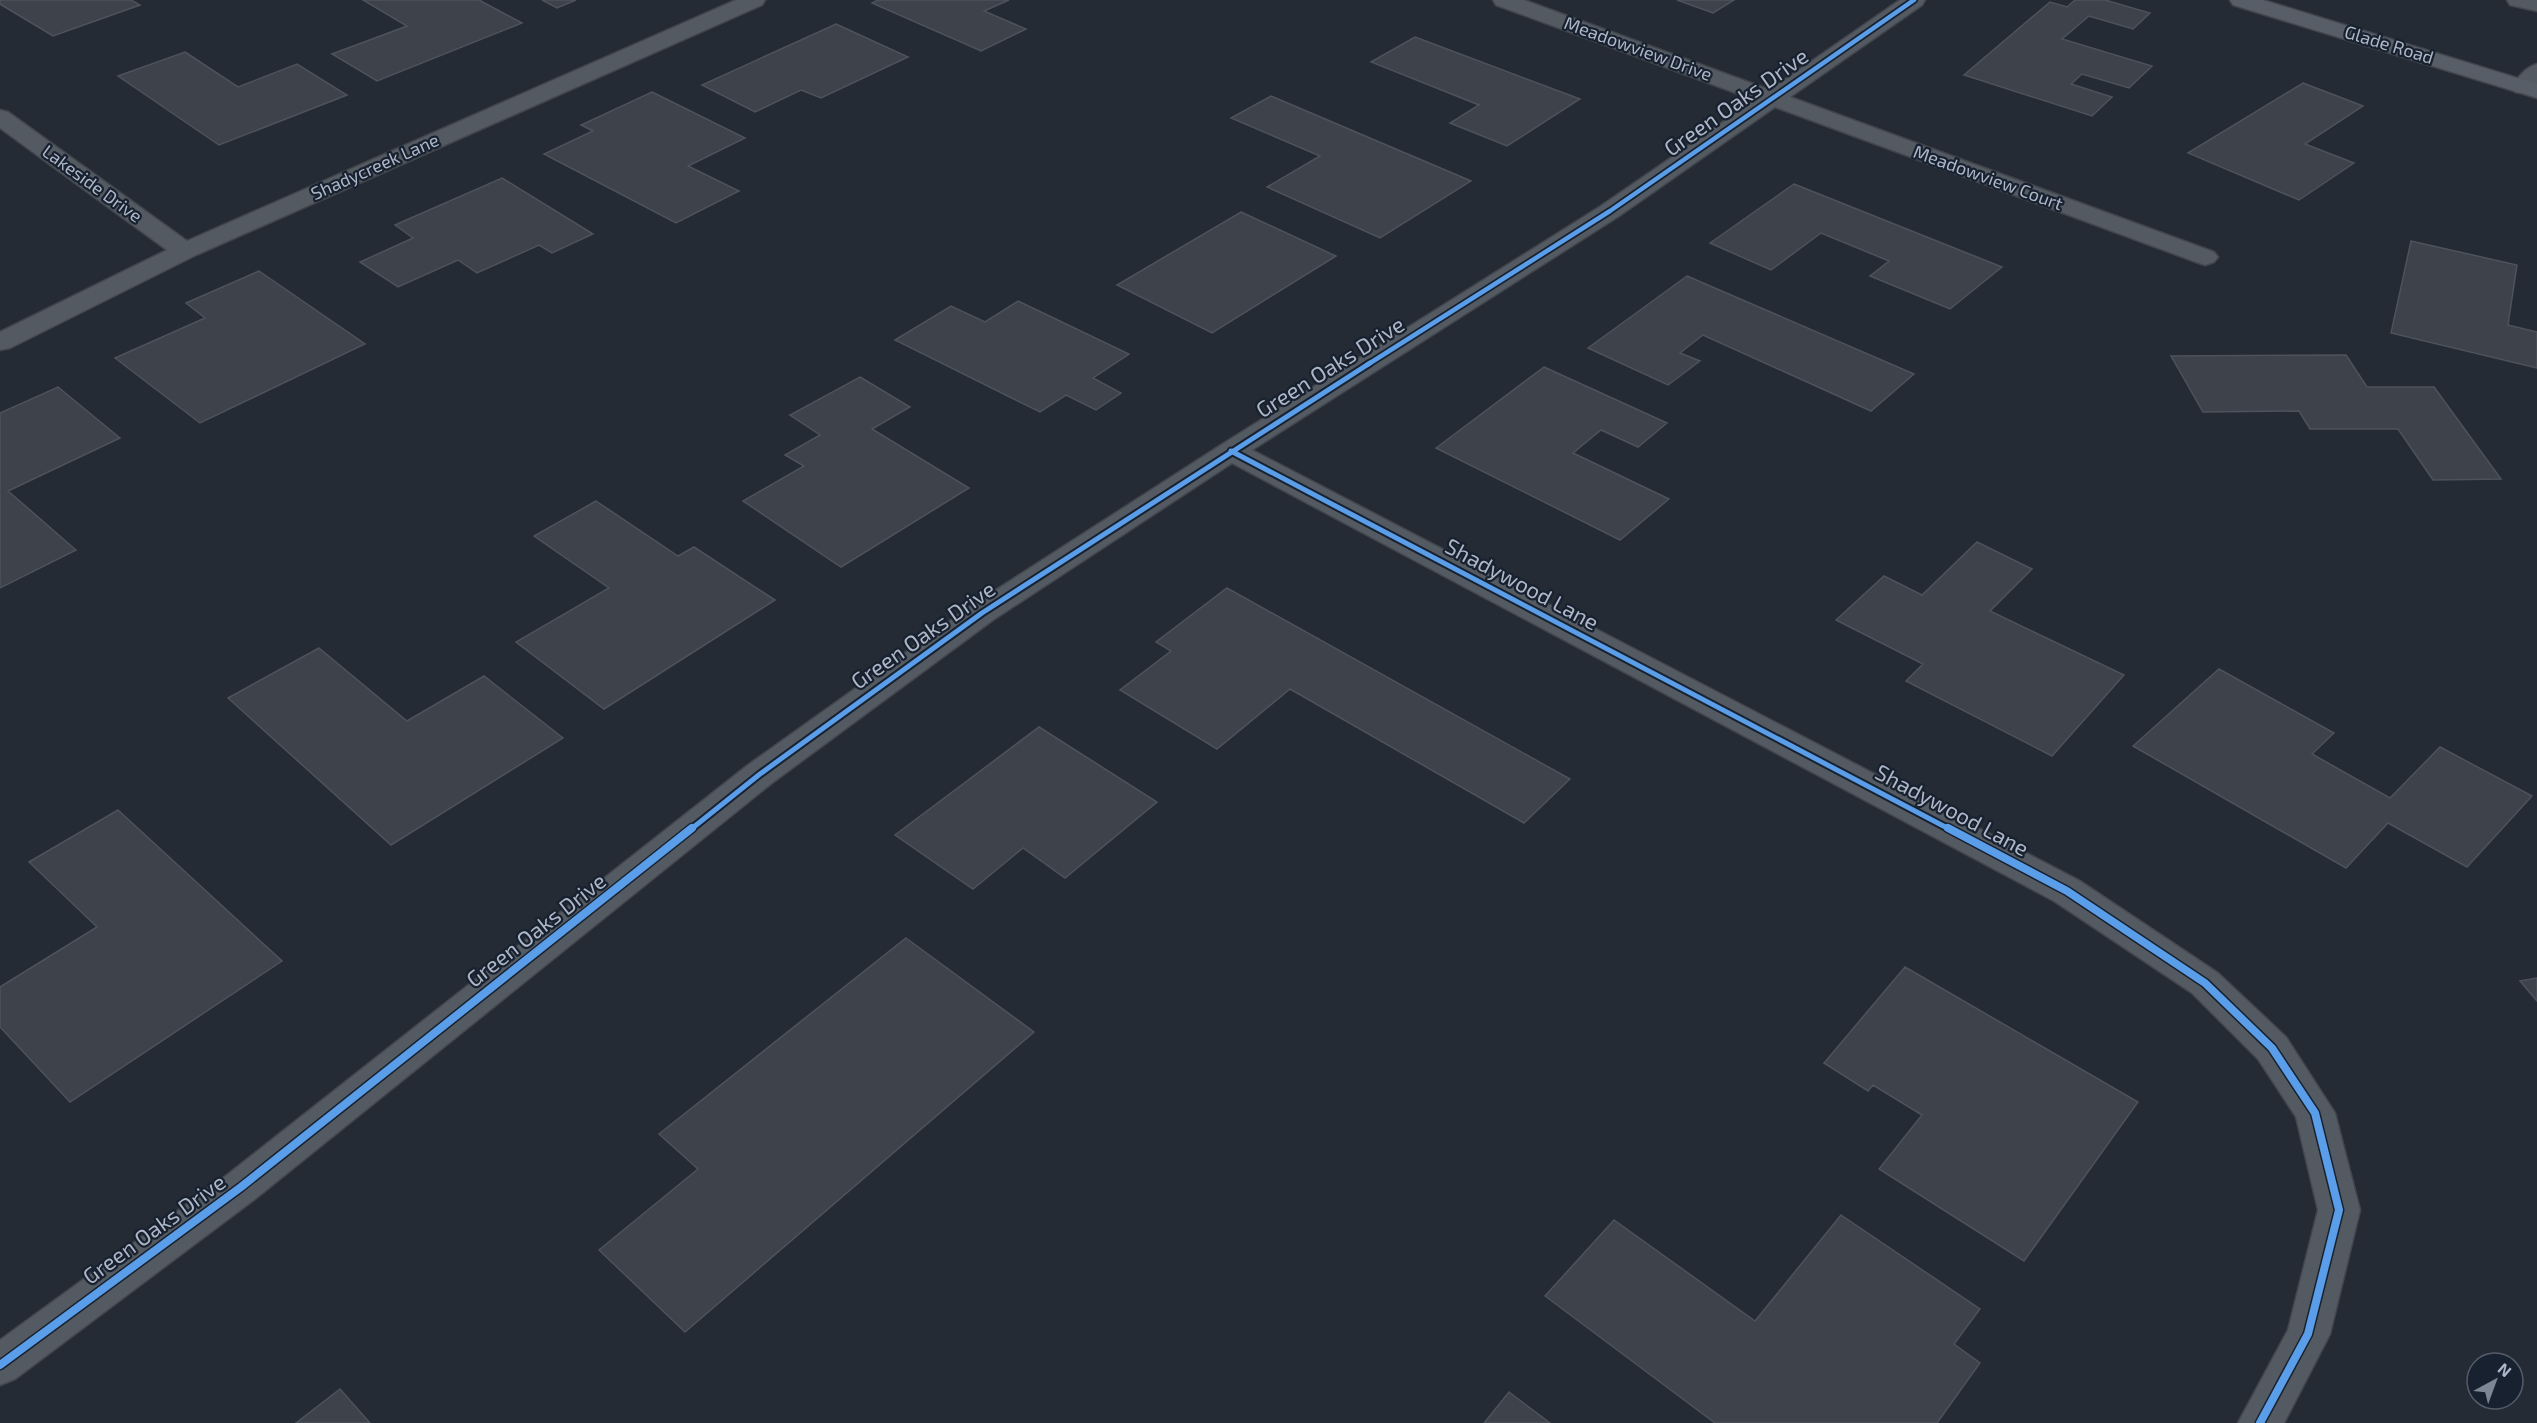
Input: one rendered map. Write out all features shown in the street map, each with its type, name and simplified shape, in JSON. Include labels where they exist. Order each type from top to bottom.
[{"type":"main road","name":"Glade Road","points":[[2241,0],[2532,83]]},
{"type":"street","name":"Shadycreek Lane","points":[[0,342],[185,250],[754,0]]},
{"type":"street","name":"Meadowview Drive","points":[[1504,0],[1772,99]]},
{"type":"street","name":"Green Oaks Drive","points":[[0,1365],[241,1187],[760,774],[982,613],[1231,451],[1610,211],[1914,0]]},
{"type":"street","points":[[2518,0],[2537,5]]},
{"type":"street","name":"Meadowview Court","points":[[1772,99],[2205,257]]},
{"type":"street","name":"Lakeside Drive","points":[[0,117],[185,250]]},
{"type":"street","name":"Shadywood Lane","points":[[1231,451],[2067,891],[2205,983],[2272,1048],[2315,1113],[2339,1210],[2308,1334],[2260,1423]]},
{"type":"building","points":[[0,0],[131,0],[140,5],[53,36],[0,4]]},
{"type":"building","points":[[363,0],[479,0],[522,23],[377,81],[332,54],[407,26]]},
{"type":"building","points":[[542,0],[576,0],[557,8]]},
{"type":"building","points":[[878,0],[1009,0],[984,11],[1026,29],[981,51],[872,3]]},
{"type":"building","points":[[1677,0],[1734,0],[1713,13]]},
{"type":"building","points":[[2075,0],[2105,0],[2150,13],[2133,29],[2089,16],[2062,39],[2152,66],[2129,88],[2082,74],[2071,84],[2112,97],[2092,116],[1964,75],[2050,2],[2067,7]]},
{"type":"building","points":[[836,24],[908,57],[821,98],[801,90],[755,112],[702,85]]},
{"type":"building","points":[[1415,37],[1580,99],[1507,146],[1450,123],[1479,105],[1371,62]]},
{"type":"building","points":[[185,52],[238,87],[297,64],[347,95],[219,145],[118,76]]},
{"type":"building","points":[[2303,83],[2363,106],[2305,144],[2354,163],[2299,200],[2188,153]]},
{"type":"building","points":[[652,92],[745,138],[688,166],[739,191],[676,223],[544,154],[593,131],[581,125]]},
{"type":"building","points":[[1271,96],[1471,181],[1380,238],[1267,187],[1320,156],[1231,118]]},
{"type":"building","points":[[502,178],[593,234],[552,253],[539,245],[477,273],[458,260],[398,287],[360,262],[413,238],[395,225]]},
{"type":"building","points":[[1794,184],[2002,267],[1950,309],[1870,276],[1889,261],[1821,233],[1771,270],[1710,243]]},
{"type":"building","points":[[1241,212],[1336,256],[1212,333],[1117,285]]},
{"type":"building","points":[[2411,241],[2517,265],[2508,325],[2537,332],[2537,368],[2391,333]]},
{"type":"building","points":[[259,271],[365,344],[200,423],[115,358],[205,318],[186,303]]},
{"type":"building","points":[[1687,276],[1914,374],[1871,411],[1703,335],[1680,353],[1700,361],[1668,385],[1588,348]]},
{"type":"building","points":[[1018,301],[1129,354],[1093,378],[1121,393],[1096,410],[1066,395],[1040,412],[895,340],[951,306],[985,322]]},
{"type":"building","points":[[2346,355],[2367,387],[2434,387],[2501,479],[2433,480],[2398,429],[2310,429],[2299,411],[2203,412],[2171,356]]},
{"type":"building","points":[[1544,367],[1667,423],[1638,447],[1601,430],[1573,453],[1669,499],[1620,540],[1436,448]]},
{"type":"building","points":[[860,377],[910,407],[872,429],[969,488],[841,567],[743,501],[804,466],[785,455],[820,435],[790,415]]},
{"type":"building","points":[[58,387],[120,438],[8,491],[76,550],[0,588],[0,413]]},
{"type":"building","points":[[596,501],[678,556],[694,547],[775,600],[604,709],[516,642],[609,588],[534,536]]},
{"type":"building","points":[[1977,542],[2032,569],[1990,611],[2124,675],[2052,756],[1906,681],[1923,664],[1836,620],[1884,576],[1922,595]]},
{"type":"building","points":[[1227,588],[1570,779],[1524,823],[1290,689],[1217,749],[1120,690],[1171,651],[1156,642]]},
{"type":"building","points":[[319,648],[407,721],[484,676],[563,738],[391,845],[228,698]]},
{"type":"building","points":[[2219,669],[2334,733],[2312,754],[2390,798],[2440,747],[2532,796],[2467,867],[2388,823],[2346,868],[2133,746]]},
{"type":"building","points":[[1039,727],[1157,802],[1065,878],[1023,848],[973,889],[895,835]]},
{"type":"building","points":[[118,810],[282,961],[70,1102],[0,1027],[0,987],[97,927],[29,862]]},
{"type":"building","points":[[906,938],[1034,1032],[685,1332],[599,1250],[698,1169],[659,1134]]},
{"type":"building","points":[[1905,967],[2138,1102],[2024,1261],[1879,1169],[1922,1115],[1873,1085],[1868,1091],[1824,1063]]},
{"type":"building","points":[[2537,978],[2537,1001],[2520,981]]},
{"type":"building","points":[[1841,1215],[1980,1309],[1954,1344],[1980,1363],[1937,1423],[1715,1423],[1545,1296],[1614,1220],[1755,1321]]},
{"type":"building","points":[[340,1389],[370,1423],[296,1423]]},
{"type":"building","points":[[1509,1392],[1550,1423],[1484,1423]]},
{"type":"cycle path","points":[[0,1365],[241,1187],[760,774],[982,613],[1231,451],[1610,211],[1914,0]]},
{"type":"cycle path","points":[[1231,451],[2067,891],[2205,983],[2272,1048],[2315,1113],[2339,1210],[2308,1334],[2260,1423]]}]
